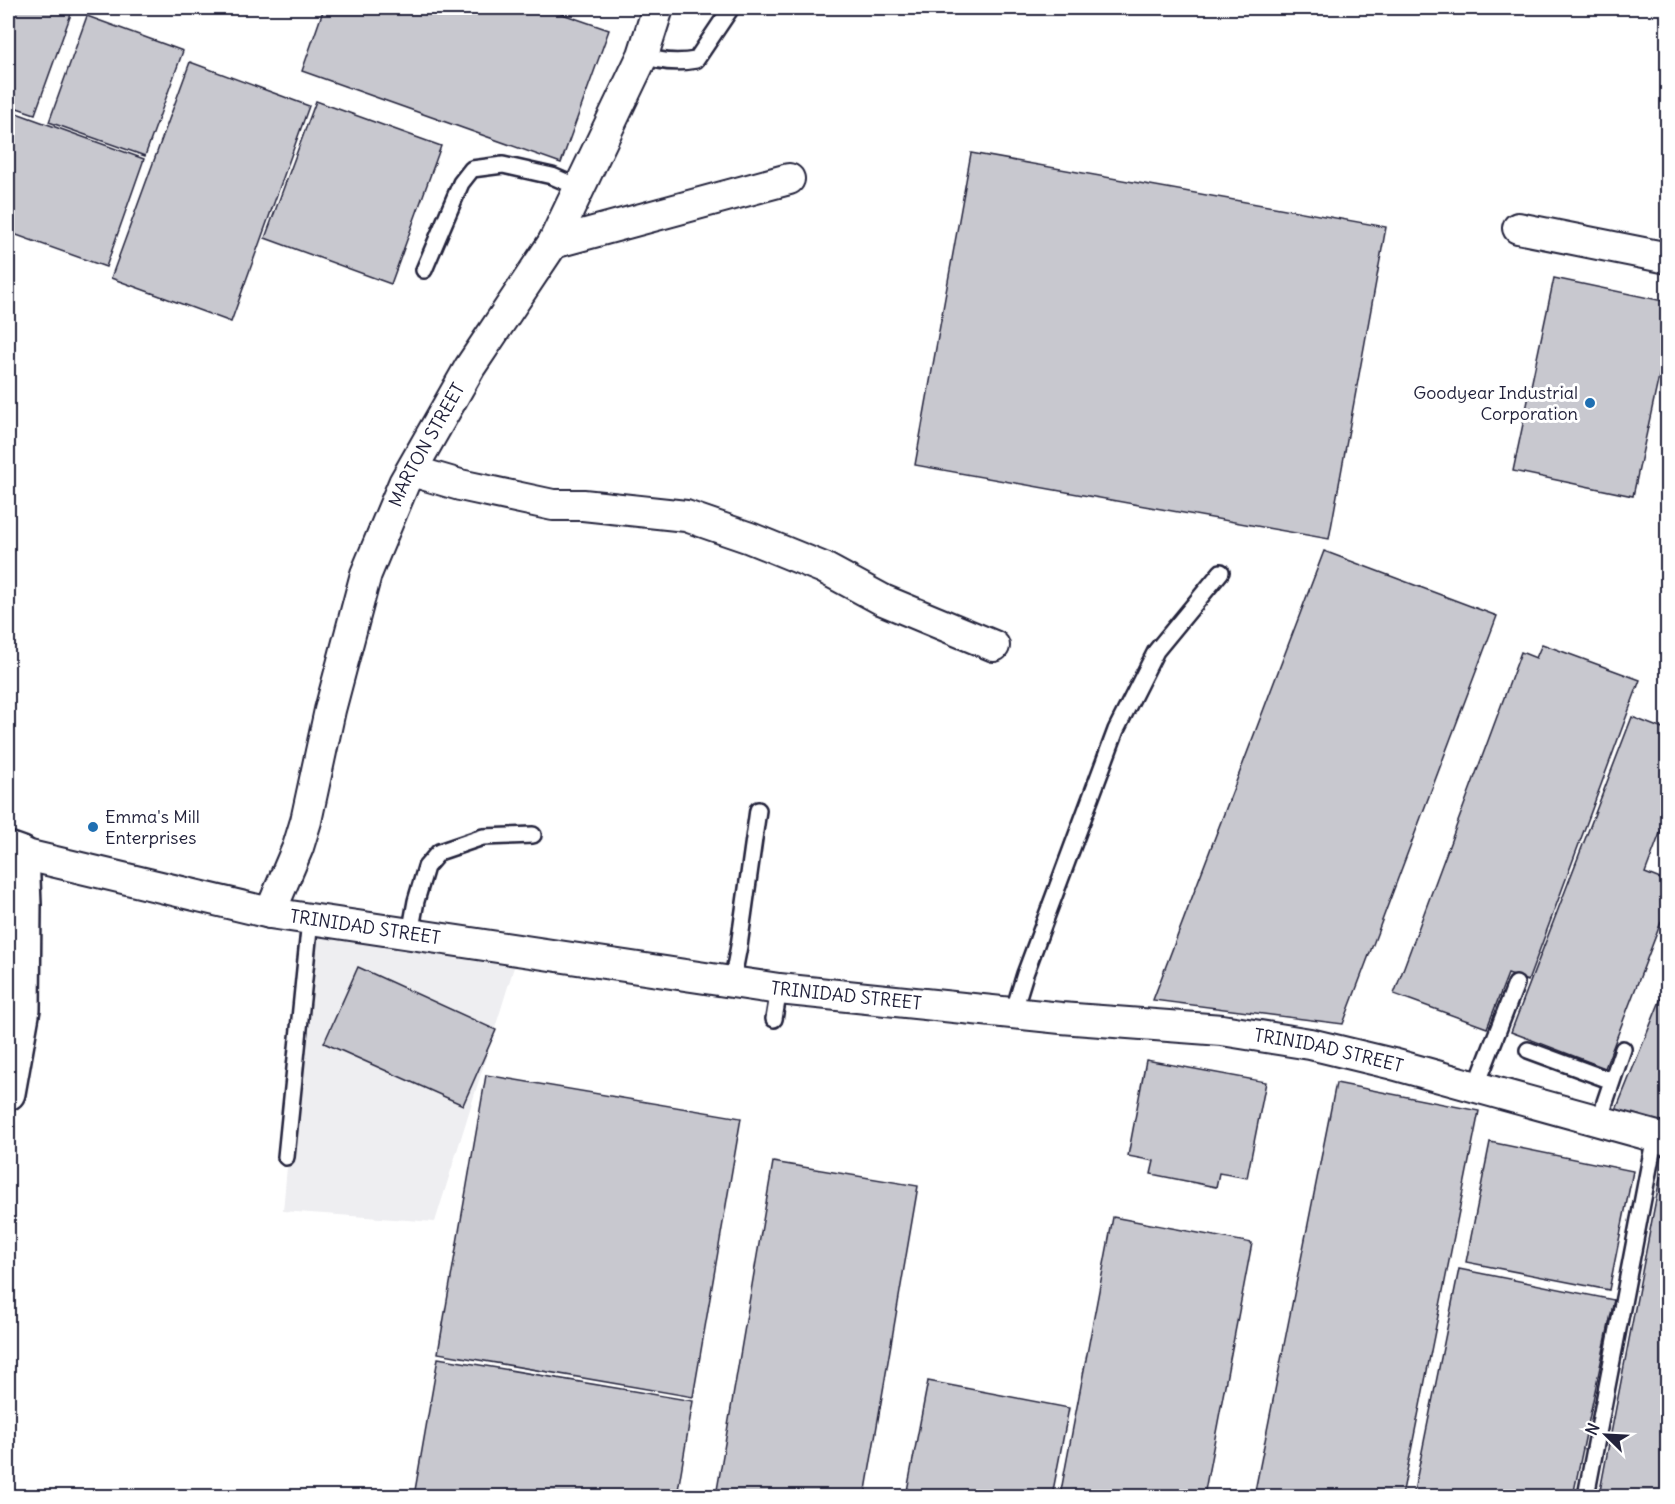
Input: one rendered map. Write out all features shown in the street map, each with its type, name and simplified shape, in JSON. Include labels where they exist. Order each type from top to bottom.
[{"type":"main road","points":[[8,1093],[23,1009],[24,905],[15,851]]},
{"type":"street","name":"MARTON STREET","points":[[270,913],[298,847],[306,821],[330,710],[366,574],[404,483],[470,367],[553,243],[643,55],[658,8]]},
{"type":"street","points":[[553,243],[789,179]]},
{"type":"street","points":[[1518,228],[1668,258]]},
{"type":"street","points":[[412,471],[459,485],[554,505],[583,505],[686,516],[750,538],[824,568],[883,600],[994,646]]},
{"type":"street","name":"TRINIDAD STREET","points":[[15,851],[270,913],[310,920],[779,989],[1013,1013],[1221,1030],[1288,1041],[1348,1053],[1661,1138]]},
{"type":"lane","points":[[643,55],[682,62],[696,60],[731,8]]},
{"type":"lane","points":[[424,270],[462,183],[472,169],[503,165],[552,176],[580,188]]},
{"type":"lane","points":[[1013,1013],[1025,974],[1116,730],[1156,651],[1221,572]]},
{"type":"lane","points":[[732,982],[758,810]]},
{"type":"lane","points":[[410,934],[416,901],[426,867],[440,852],[483,837],[533,835]]},
{"type":"lane","points":[[286,1157],[310,920]]},
{"type":"lane","points":[[1476,1087],[1516,984]]},
{"type":"lane","points":[[774,1019],[779,989]]},
{"type":"lane","points":[[1601,1121],[1623,1049]]},
{"type":"lane","points":[[1528,1050],[1612,1081]]},
{"type":"lane","points":[[1586,1497],[1661,1138]]},
{"type":"shaded area","points":[[309,926],[514,967],[435,1222],[283,1211]]},
{"type":"building","points":[[8,8],[53,8],[71,14],[35,114],[8,105]]},
{"type":"building","points":[[324,8],[545,8],[609,30],[561,163],[302,71]]},
{"type":"building","points":[[87,16],[183,51],[145,156],[49,122]]},
{"type":"building","points":[[190,62],[309,106],[231,322],[111,278]]},
{"type":"building","points":[[316,101],[441,146],[391,284],[265,238]]},
{"type":"building","points":[[8,110],[144,159],[106,267],[8,232]]},
{"type":"building","points":[[971,153],[1386,227],[1329,539],[915,465]]},
{"type":"building","name":"Goodyear Industrial Corporation","points":[[1554,278],[1668,302],[1668,335],[1633,496],[1513,471]]},
{"type":"building","points":[[1324,551],[1497,616],[1343,1024],[1153,1000]]},
{"type":"building","points":[[1542,644],[1640,680],[1528,981],[1508,974],[1487,1028],[1394,994],[1521,652],[1536,658]]},
{"type":"building","points":[[1632,717],[1668,731],[1668,812],[1645,873],[1668,882],[1668,904],[1605,1068],[1511,1032]]},
{"type":"building","points":[[358,967],[496,1030],[463,1105],[324,1043]]},
{"type":"building","points":[[1668,981],[1668,1124],[1616,1110]]},
{"type":"building","points":[[1146,1060],[1266,1082],[1247,1178],[1219,1173],[1216,1187],[1151,1174],[1154,1161],[1128,1156]]},
{"type":"building","points":[[486,1075],[741,1118],[693,1397],[438,1353]]},
{"type":"building","points":[[1336,1083],[1479,1111],[1402,1496],[1254,1496]]},
{"type":"building","points":[[1490,1142],[1633,1171],[1609,1290],[1466,1262]]},
{"type":"building","points":[[773,1162],[918,1186],[865,1496],[716,1496]]},
{"type":"building","points":[[1661,1173],[1668,1175],[1668,1496],[1599,1496]]},
{"type":"building","points":[[1113,1217],[1252,1243],[1204,1496],[1060,1496]]},
{"type":"building","points":[[1459,1269],[1614,1300],[1573,1496],[1413,1496]]},
{"type":"building","points":[[438,1358],[693,1401],[677,1496],[414,1496]]},
{"type":"building","points":[[928,1381],[1069,1408],[1052,1496],[906,1496]]},
{"type":"place","name":"Goodyear Industrial Corporation","points":[[1590,403]]},
{"type":"place","name":"Emma's Mill Enterprises","points":[[93,827]]}]
